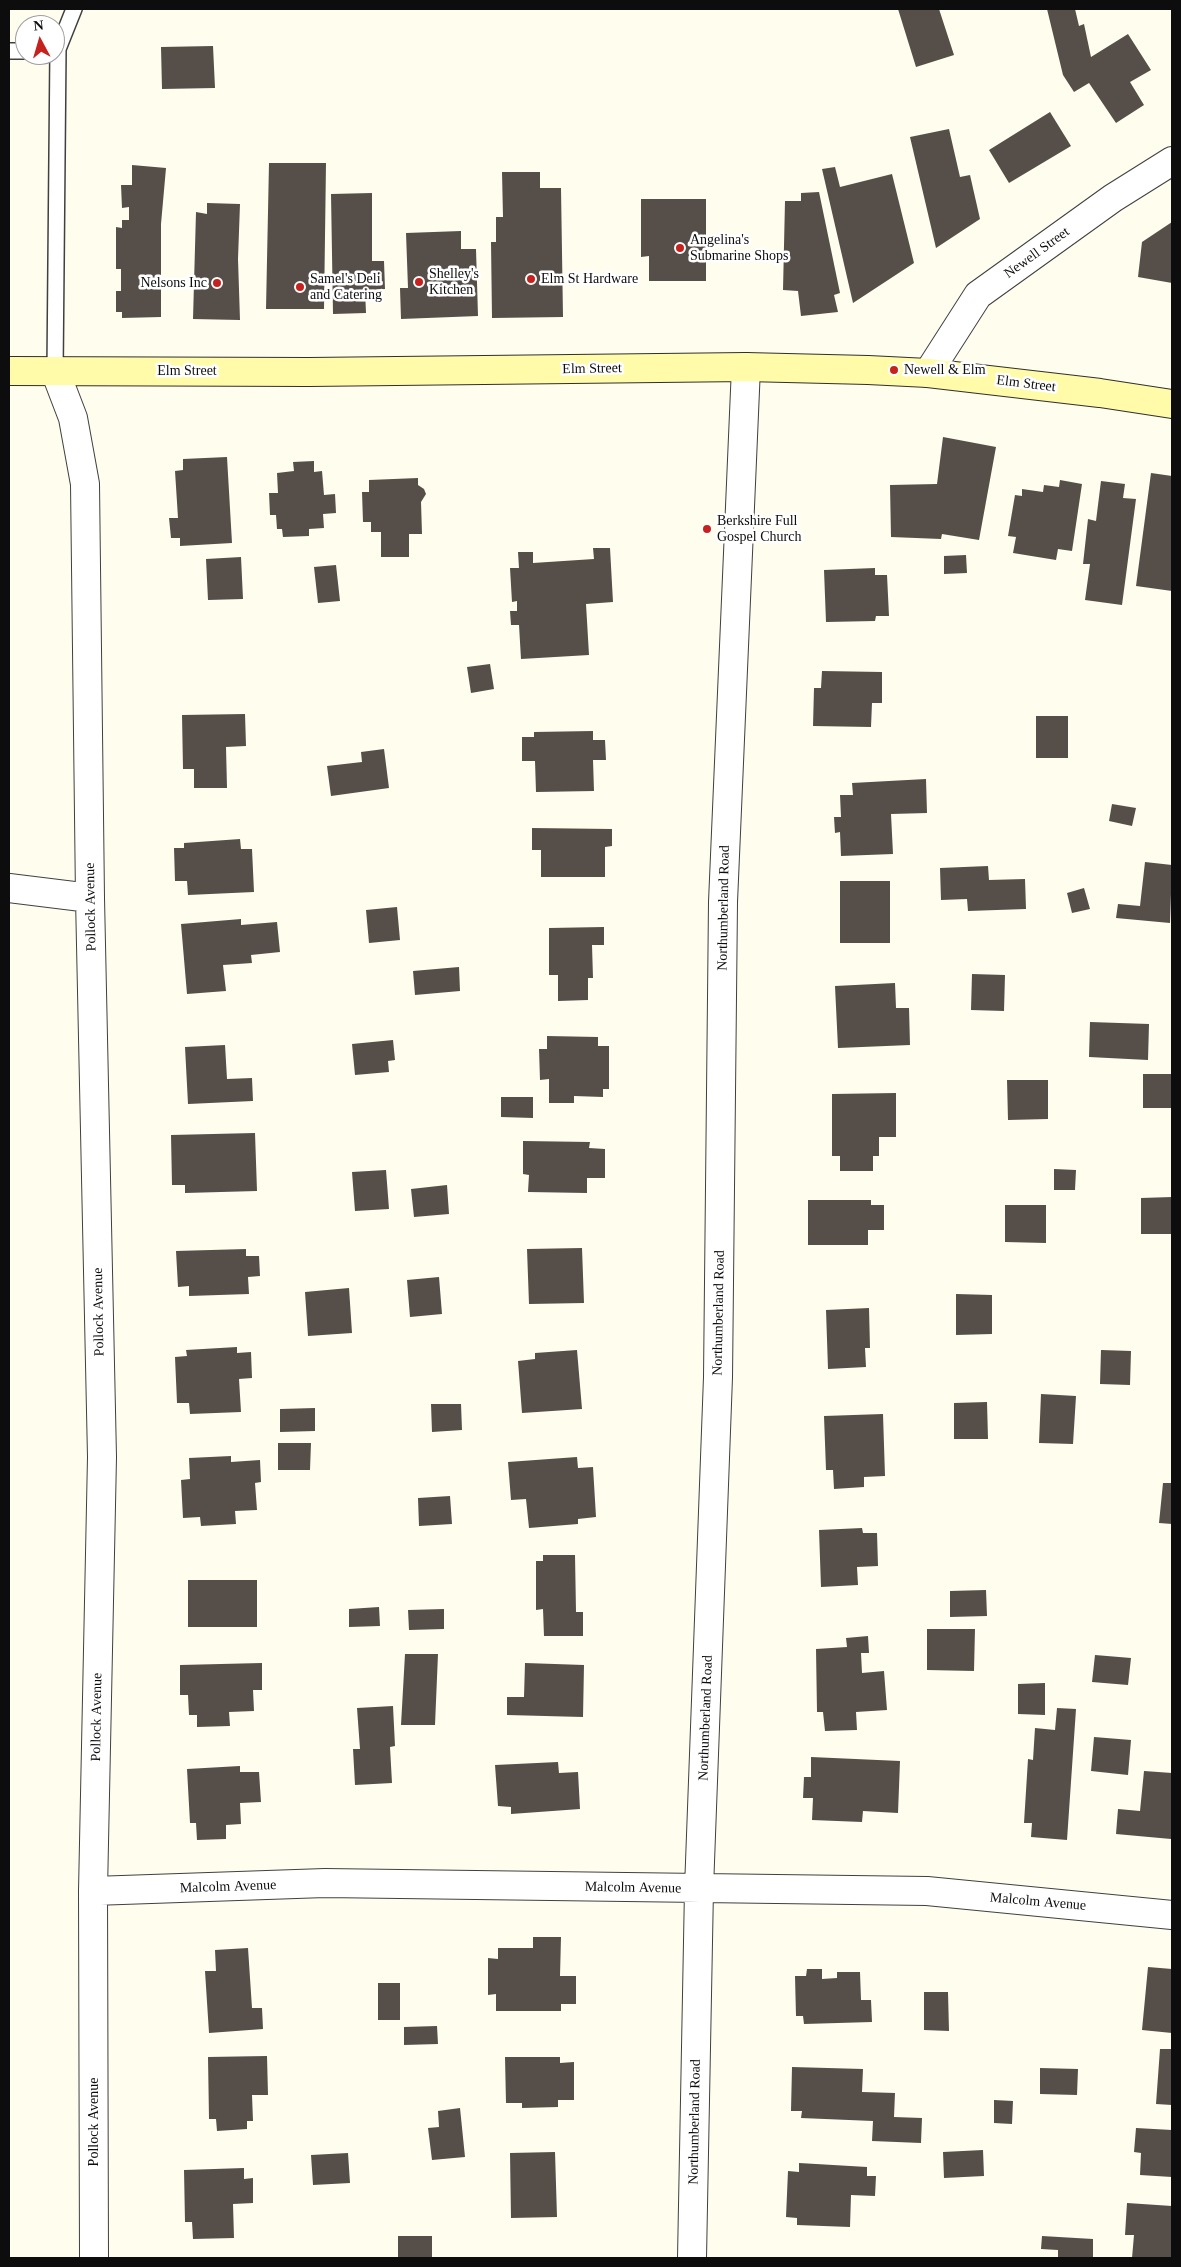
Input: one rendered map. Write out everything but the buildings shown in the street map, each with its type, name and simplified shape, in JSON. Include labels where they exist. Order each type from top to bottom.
[{"type":"street","name":"Newell Street","points":[[928,373],[978,295],[1113,198],[1172,161]]},
{"type":"street","name":"Elm Street","points":[[9,371],[319,372],[746,367],[928,373],[1091,392],[1172,404]]},
{"type":"street","name":"Northumberland Road","points":[[692,2258],[699,1889],[718,1377],[723,902],[746,367]]},
{"type":"street","name":"Pollock Avenue","points":[[56,371],[73,418],[85,484],[90,898],[102,1457],[93,1891],[94,2258]]},
{"type":"street","points":[[9,888],[90,898]]},
{"type":"street","name":"Malcolm Avenue","points":[[93,1891],[325,1884],[927,1891],[1172,1915]]},
{"type":"lane","points":[[65,30],[74,9]]},
{"type":"lane","points":[[56,371],[57,65]]},
{"type":"place","name":"Angelina's Submarine Shops","points":[[680,248]]},
{"type":"place","name":"Elm St Hardware","points":[[531,279]]},
{"type":"place","name":"Shelley's Kitchen","points":[[419,282]]},
{"type":"place","name":"Nelsons Inc","points":[[217,283]]},
{"type":"place","name":"Samel's Deli and Catering","points":[[300,287]]},
{"type":"place","name":"Newell & Elm","points":[[894,370]]},
{"type":"place","name":"Berkshire Full Gospel Church","points":[[707,529]]}]
